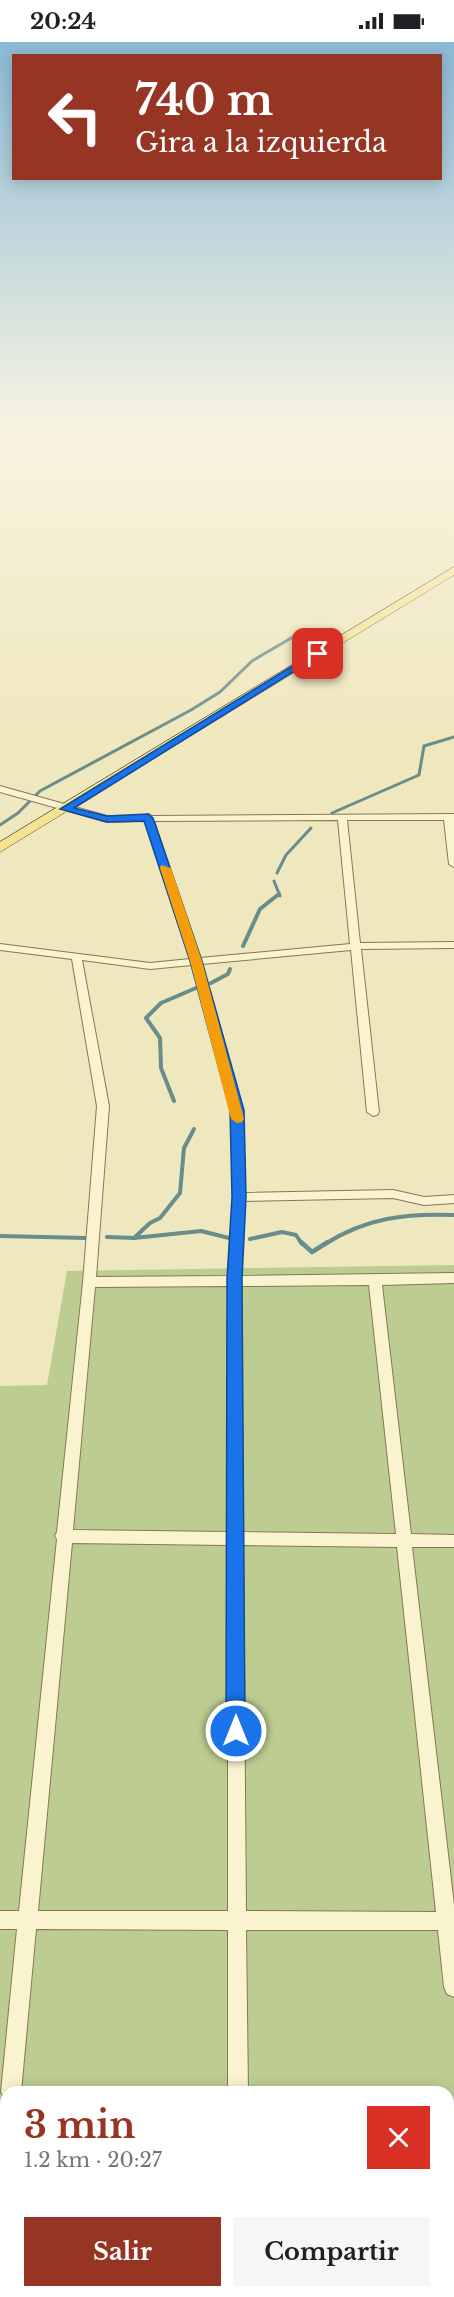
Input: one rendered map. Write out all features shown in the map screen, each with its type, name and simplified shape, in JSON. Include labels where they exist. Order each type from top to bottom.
[{"type":"main road","points":[[0,848],[454,570]]},
{"type":"street","points":[[0,789],[107,819],[451,817],[454,864]]},
{"type":"street","points":[[342,817],[373,1112]]},
{"type":"street","points":[[148,818],[196,961],[237,1110],[239,1197],[234,1279],[234,1540],[238,2086]]},
{"type":"street","points":[[0,947],[150,966],[357,946],[454,945]]},
{"type":"street","points":[[11,2086],[89,1282],[103,1106],[77,958]]},
{"type":"street","points":[[239,1197],[393,1194],[424,1202],[454,1199]]},
{"type":"street","points":[[89,1282],[234,1279],[375,1281],[454,1278]]},
{"type":"street","points":[[375,1281],[451,1921],[454,1988]]},
{"type":"street","points":[[63,1536],[234,1540],[454,1541]]},
{"type":"street","points":[[0,1920],[451,1921]]},
{"type":"green space","points":[[454,1265],[454,2086],[0,2086],[0,1386],[47,1385],[67,1271]]},
{"type":"waterway","points":[[0,825],[18,813],[40,791],[191,710],[220,692],[252,661],[305,630]]},
{"type":"waterway","points":[[332,813],[419,775],[424,746],[454,737]]},
{"type":"waterway","points":[[277,873],[286,855],[311,828]]},
{"type":"waterway","points":[[274,881],[280,896]]},
{"type":"waterway","points":[[243,946],[260,909],[279,894]]},
{"type":"waterway","points":[[211,983],[228,974],[230,969]]},
{"type":"waterway","points":[[174,1101],[161,1068],[160,1038],[146,1018],[161,1003],[196,988]]},
{"type":"waterway","points":[[134,1238],[150,1223],[160,1218],[180,1193],[184,1148],[194,1129]]},
{"type":"waterway","points":[[325,1244],[356,1228],[387,1219],[419,1215],[454,1215]]},
{"type":"waterway","points":[[134,1238],[201,1231],[233,1239]]},
{"type":"waterway","points":[[250,1239],[282,1232],[296,1235],[302,1244]]},
{"type":"waterway","points":[[0,1236],[86,1238]]},
{"type":"waterway","points":[[107,1237],[134,1238]]},
{"type":"waterway","points":[[301,1242],[312,1252],[328,1242]]},
{"type":"slow traffic","points":[[165,868],[196,961],[237,1110],[237,1119]]},
{"type":"route","points":[[236,1731],[234,1279],[239,1197],[237,1110],[196,961],[148,818],[107,819],[65,809],[318,654]]}]
